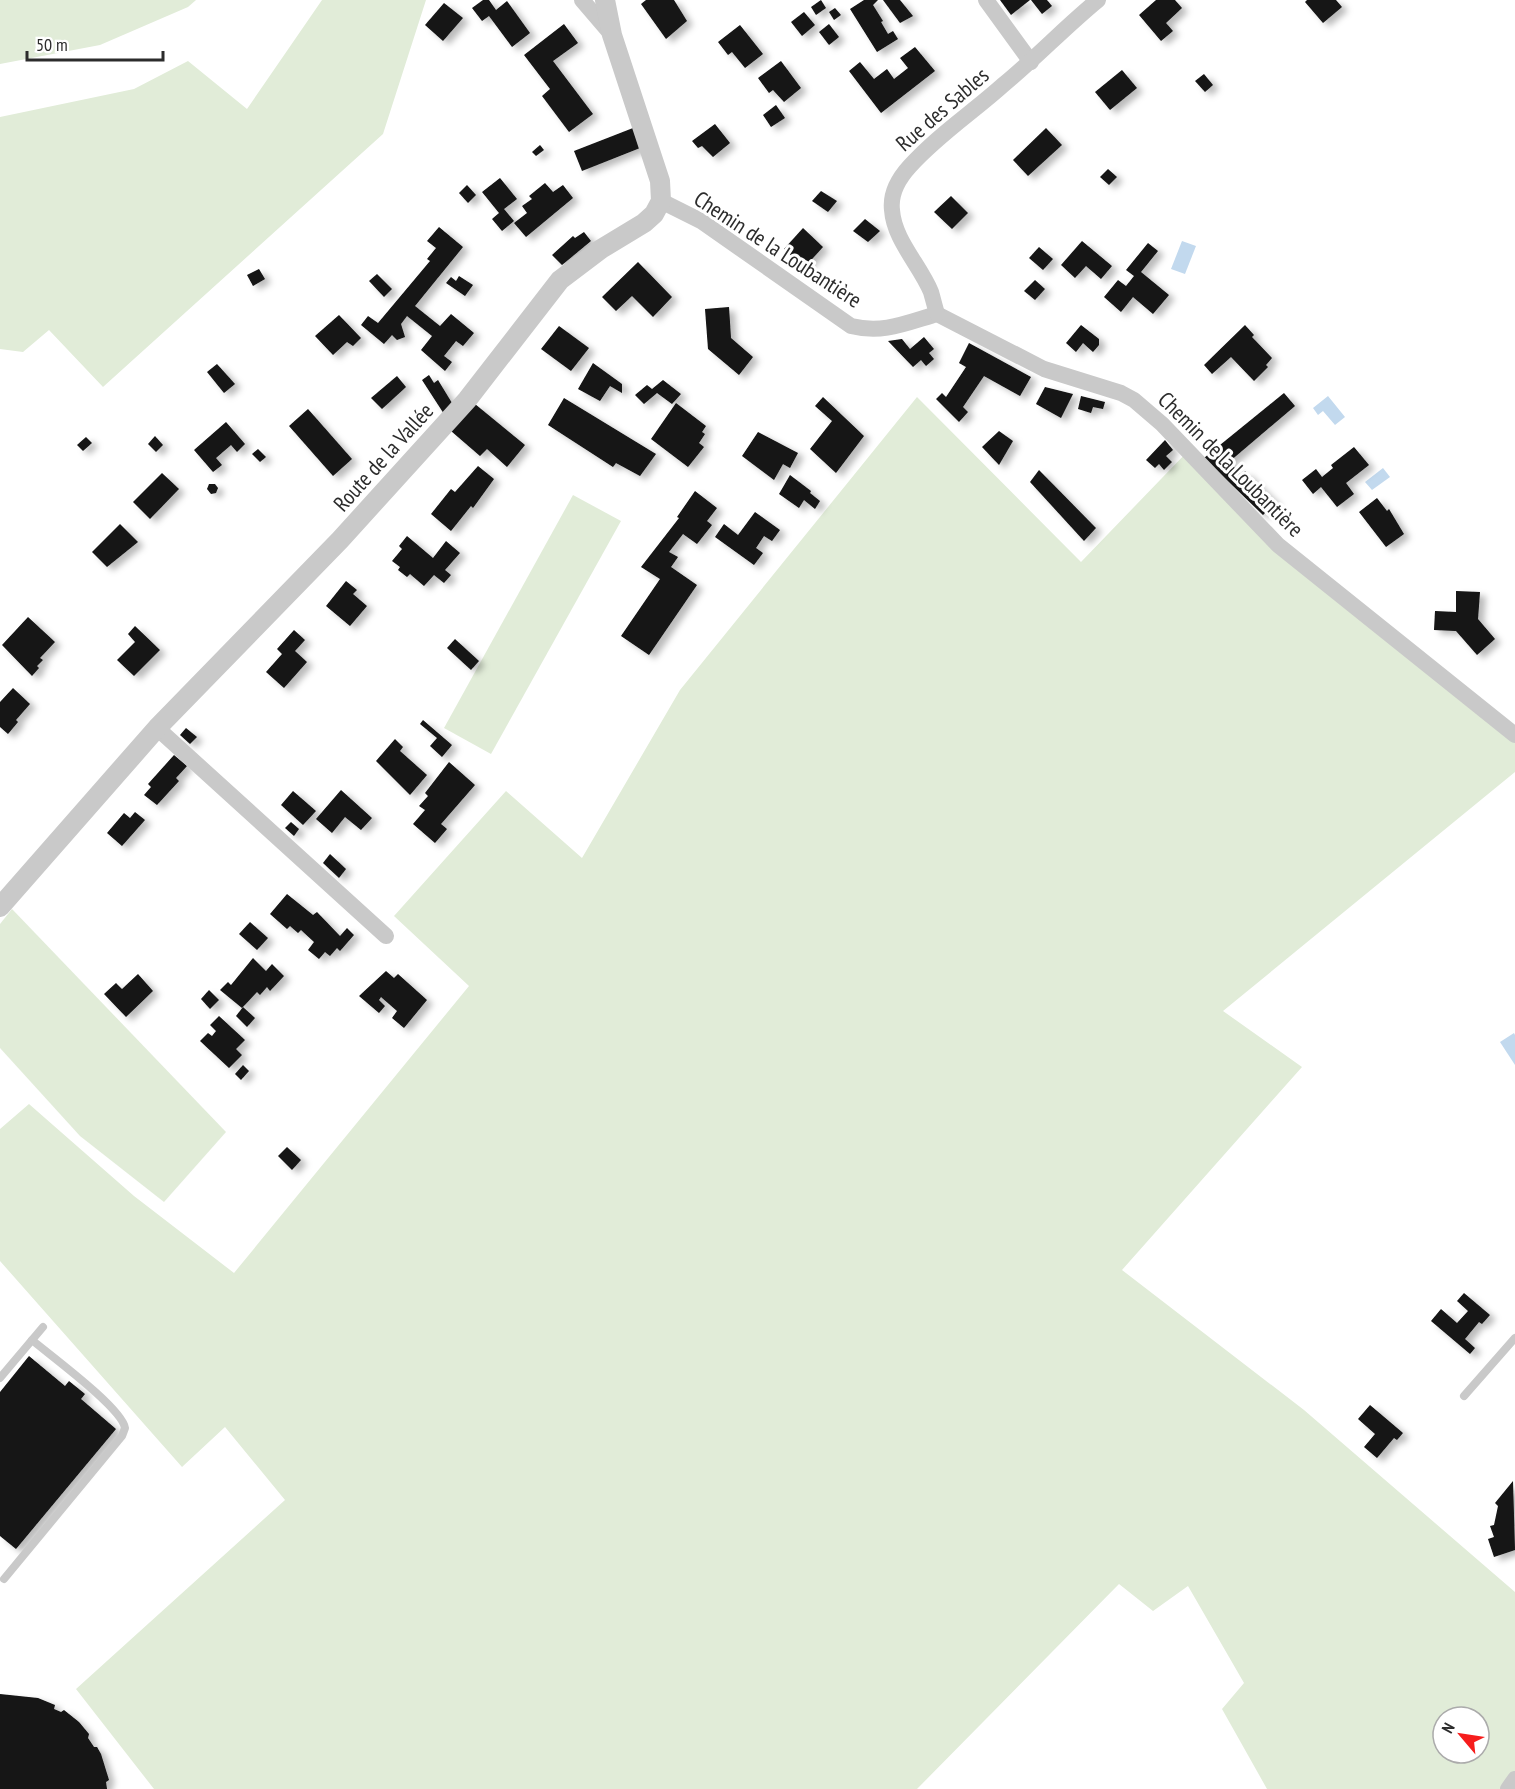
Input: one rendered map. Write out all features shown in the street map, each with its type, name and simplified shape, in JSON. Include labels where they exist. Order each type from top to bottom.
[{"type":"street","points":[[582,0],[612,34]]},
{"type":"street","points":[[605,0],[612,34],[660,181],[661,201]]},
{"type":"street","points":[[986,0],[1031,62]]},
{"type":"street","name":"Rue des Sables","points":[[937,314],[931,292],[905,247],[892,213],[892,199],[897,184],[910,166],[934,142],[1031,62],[1068,24],[1098,0]]},
{"type":"street","name":"Chemin de la Loubantière","points":[[661,201],[702,221],[832,315],[851,326],[870,331],[883,330],[937,314],[1044,369],[1121,393],[1134,400],[1162,424],[1278,545],[1515,735]]},
{"type":"street","name":"Route de la Vallée","points":[[0,907],[157,728],[340,540],[467,400],[561,280],[601,249],[644,223],[654,214],[661,201]]},
{"type":"street","points":[[157,728],[386,936]]},
{"type":"street","points":[[1508,1789],[1515,1779]]},
{"type":"lane","points":[[0,1378],[43,1327]]},
{"type":"lane","points":[[1464,1396],[1515,1338]]},
{"type":"lane","points":[[3,1579],[122,1436],[125,1428],[120,1416],[32,1340]]},
{"type":"green space","points":[[0,0],[196,0],[188,7],[100,45],[0,64]]},
{"type":"green space","points":[[322,0],[426,0],[383,134],[103,387],[49,330],[23,352],[0,349],[0,117],[134,89],[188,61],[247,109]]},
{"type":"green space","points":[[917,397],[1081,562],[1188,451],[1278,545],[1515,735],[1515,772],[1223,1011],[1302,1067],[1122,1270],[1304,1410],[1515,1592],[1515,1779],[1508,1789],[1267,1789],[1222,1709],[1244,1683],[1188,1586],[1153,1611],[1119,1584],[917,1789],[154,1789],[76,1689],[285,1500],[225,1427],[182,1467],[0,1261],[0,1129],[29,1104],[134,1196],[234,1273],[469,986],[394,916],[506,791],[582,858],[680,690]]},
{"type":"green space","points":[[573,495],[621,521],[491,754],[444,728]]},
{"type":"green space","points":[[12,909],[226,1132],[164,1202],[80,1136],[0,1048],[0,924]]},
{"type":"water","points":[[1182,241],[1196,246],[1185,274],[1171,269]]},
{"type":"water","points":[[1328,396],[1345,417],[1335,425],[1323,411],[1318,415],[1313,408]]},
{"type":"water","points":[[1383,468],[1390,477],[1372,490],[1365,482]]},
{"type":"water","points":[[1514,1033],[1515,1035],[1515,1065],[1500,1042]]},
{"type":"building","points":[[483,0],[489,0],[496,10],[507,1],[530,33],[512,47],[489,16],[482,21],[472,8]]},
{"type":"building","points":[[646,0],[674,0],[687,21],[666,39],[641,4]]},
{"type":"building","points":[[821,0],[826,8],[816,15],[811,7]]},
{"type":"building","points":[[864,0],[878,0],[873,5],[883,21],[881,22],[888,34],[893,31],[898,39],[877,52],[850,9]]},
{"type":"building","points":[[883,0],[900,0],[913,16],[900,23]]},
{"type":"building","points":[[1000,0],[1030,0],[1011,15]]},
{"type":"building","points":[[1031,0],[1047,0],[1052,6],[1042,14]]},
{"type":"building","points":[[1156,0],[1175,0],[1182,8],[1166,23],[1173,31],[1161,41],[1139,15]]},
{"type":"building","points":[[1307,0],[1336,0],[1342,7],[1323,23],[1305,2]]},
{"type":"building","points":[[444,3],[463,18],[443,41],[425,25]]},
{"type":"building","points":[[835,8],[841,15],[834,20],[829,12]]},
{"type":"building","points":[[804,12],[815,25],[802,36],[791,22]]},
{"type":"building","points":[[564,24],[578,43],[553,61],[593,114],[569,132],[542,96],[550,89],[524,55]]},
{"type":"building","points":[[829,24],[839,37],[829,45],[819,32]]},
{"type":"building","points":[[740,25],[763,54],[745,68],[732,52],[728,55],[718,42]]},
{"type":"building","points":[[915,47],[935,71],[881,113],[849,71],[860,62],[874,79],[887,69],[894,79],[908,68],[900,58]]},
{"type":"building","points":[[781,61],[801,88],[784,102],[773,90],[769,93],[758,78]]},
{"type":"building","points":[[1122,70],[1137,88],[1110,110],[1095,92]]},
{"type":"building","points":[[1204,74],[1213,85],[1205,92],[1195,81]]},
{"type":"building","points":[[776,105],[785,118],[771,127],[763,115]]},
{"type":"building","points":[[715,124],[730,143],[713,157],[702,146],[698,148],[692,141]]},
{"type":"building","points":[[633,128],[640,148],[582,171],[574,151]]},
{"type":"building","points":[[1046,128],[1062,145],[1028,176],[1013,160]]},
{"type":"building","points":[[540,145],[544,150],[536,156],[532,152]]},
{"type":"building","points":[[1108,169],[1117,177],[1109,185],[1100,177]]},
{"type":"building","points":[[500,178],[517,199],[504,209],[514,221],[502,231],[492,219],[499,213],[482,192]]},
{"type":"building","points":[[545,183],[553,192],[563,185],[573,198],[526,237],[514,223],[527,213],[522,206],[532,199],[529,196]]},
{"type":"building","points":[[467,185],[476,195],[468,203],[459,193]]},
{"type":"building","points":[[821,191],[837,201],[828,212],[812,201]]},
{"type":"building","points":[[951,196],[968,213],[952,229],[934,212]]},
{"type":"building","points":[[865,219],[880,231],[868,242],[853,231]]},
{"type":"building","points":[[439,227],[463,247],[415,306],[440,326],[451,314],[474,333],[463,346],[456,341],[444,356],[452,362],[445,371],[421,350],[432,336],[407,316],[401,324],[405,337],[397,340],[392,335],[384,344],[361,325],[368,316],[378,323],[430,261],[427,259],[436,248],[427,241]]},
{"type":"building","points":[[803,228],[823,247],[804,268],[784,249]]},
{"type":"building","points":[[584,232],[591,241],[562,265],[552,255],[573,236],[575,238]]},
{"type":"building","points":[[1082,241],[1112,266],[1101,279],[1086,266],[1075,278],[1061,265]]},
{"type":"building","points":[[1148,243],[1158,251],[1141,272],[1169,295],[1153,314],[1133,297],[1121,312],[1104,297],[1118,280],[1126,286],[1134,276],[1126,270]]},
{"type":"building","points":[[1039,247],[1053,259],[1043,270],[1029,258]]},
{"type":"building","points":[[638,262],[672,297],[653,317],[632,296],[616,311],[602,297]]},
{"type":"building","points":[[259,269],[265,279],[253,286],[247,275]]},
{"type":"building","points":[[377,274],[392,289],[384,297],[369,281]]},
{"type":"building","points":[[459,276],[473,285],[465,296],[446,283],[451,277],[456,281]]},
{"type":"building","points":[[1035,280],[1045,289],[1035,300],[1024,291]]},
{"type":"building","points":[[729,307],[731,338],[753,357],[739,375],[708,349],[705,309]]},
{"type":"building","points":[[339,315],[361,338],[353,346],[347,342],[333,355],[315,336]]},
{"type":"building","points":[[1081,325],[1099,339],[1099,345],[1093,352],[1083,343],[1076,352],[1066,343]]},
{"type":"building","points":[[1245,325],[1254,335],[1252,337],[1272,358],[1266,365],[1268,367],[1254,381],[1231,357],[1212,374],[1204,365]]},
{"type":"building","points":[[559,326],[589,348],[571,371],[541,349]]},
{"type":"building","points":[[924,337],[934,349],[929,353],[934,359],[926,366],[921,360],[913,367],[888,341],[902,339],[910,349]]},
{"type":"building","points":[[969,343],[1031,377],[1020,396],[984,376],[963,407],[968,412],[959,422],[936,399],[942,393],[946,397],[966,367],[959,363]]},
{"type":"building","points":[[593,363],[622,384],[622,393],[610,386],[600,401],[578,389]]},
{"type":"building","points":[[217,364],[235,384],[224,393],[207,372]]},
{"type":"building","points":[[429,375],[434,383],[438,380],[452,403],[444,414],[422,380]]},
{"type":"building","points":[[397,376],[406,387],[382,409],[371,398]]},
{"type":"building","points":[[663,380],[681,394],[672,404],[657,393],[644,404],[635,395],[647,385],[652,389]]},
{"type":"building","points":[[1045,387],[1073,394],[1061,418],[1036,404]]},
{"type":"building","points":[[1284,393],[1295,406],[1229,462],[1242,475],[1245,471],[1276,502],[1263,515],[1204,458]]},
{"type":"building","points":[[1081,396],[1105,402],[1103,409],[1093,407],[1091,413],[1078,409]]},
{"type":"building","points":[[823,397],[864,436],[836,473],[810,449],[832,421],[815,406]]},
{"type":"building","points":[[564,398],[656,454],[640,476],[616,463],[613,467],[548,425]]},
{"type":"building","points":[[676,403],[706,426],[702,432],[705,434],[699,443],[704,447],[688,467],[651,439]]},
{"type":"building","points":[[475,404],[525,445],[507,467],[487,449],[480,456],[451,431]]},
{"type":"building","points":[[308,409],[352,459],[333,476],[289,426]]},
{"type":"building","points":[[226,422],[245,444],[237,452],[231,445],[216,458],[222,465],[213,472],[194,450]]},
{"type":"building","points":[[999,431],[1013,441],[999,465],[982,447]]},
{"type":"building","points":[[758,432],[798,453],[790,468],[783,464],[774,480],[742,456]]},
{"type":"building","points":[[155,436],[163,445],[156,452],[148,444]]},
{"type":"building","points":[[86,437],[92,443],[83,451],[77,445]]},
{"type":"building","points":[[1165,440],[1173,450],[1166,456],[1172,462],[1164,470],[1159,464],[1155,468],[1146,460]]},
{"type":"building","points":[[1354,447],[1369,465],[1346,483],[1354,494],[1337,507],[1321,487],[1313,494],[1302,480],[1316,469],[1322,477],[1333,468],[1331,465]]},
{"type":"building","points":[[258,449],[266,457],[260,462],[252,454]]},
{"type":"building","points":[[478,466],[494,479],[473,508],[471,506],[451,531],[431,514],[451,489],[455,492]]},
{"type":"building","points":[[1039,470],[1096,528],[1084,541],[1030,482]]},
{"type":"building","points":[[162,473],[179,489],[150,519],[133,502]]},
{"type":"building","points":[[790,475],[820,501],[815,509],[804,500],[799,508],[779,494]]},
{"type":"building","points":[[209,484],[215,484],[218,488],[216,493],[211,494],[207,489]]},
{"type":"building","points":[[695,491],[717,508],[707,521],[712,525],[697,544],[683,534],[669,552],[678,557],[671,567],[697,585],[649,655],[621,636],[660,579],[641,567],[679,518],[677,517]]},
{"type":"building","points":[[1377,498],[1387,511],[1389,509],[1404,534],[1386,547],[1359,512]]},
{"type":"building","points":[[755,512],[780,530],[772,541],[764,536],[756,548],[763,553],[754,565],[715,537],[724,524],[738,535]]},
{"type":"building","points":[[120,524],[138,542],[107,567],[92,552]]},
{"type":"building","points":[[407,536],[433,558],[446,541],[460,553],[445,570],[451,575],[444,583],[434,575],[424,586],[410,574],[407,577],[398,570],[400,567],[392,561],[402,549],[399,546]]},
{"type":"building","points":[[346,581],[357,590],[353,594],[367,606],[350,626],[326,606]]},
{"type":"building","points":[[1456,591],[1480,592],[1478,619],[1495,639],[1477,655],[1456,631],[1434,630],[1435,611],[1456,612]]},
{"type":"building","points":[[28,617],[55,642],[40,658],[43,660],[32,676],[2,645]]},
{"type":"building","points":[[135,626],[160,650],[134,676],[117,660],[135,642],[128,634]]},
{"type":"building","points":[[294,630],[305,640],[295,651],[307,662],[284,688],[266,672],[282,654],[277,649]]},
{"type":"building","points":[[455,639],[479,661],[471,670],[447,648]]},
{"type":"building","points":[[13,688],[30,704],[16,720],[18,722],[8,734],[0,727],[0,702]]},
{"type":"building","points":[[423,720],[452,745],[442,757],[430,746],[437,738],[420,724]]},
{"type":"building","points":[[186,728],[197,737],[190,744],[180,735]]},
{"type":"building","points":[[395,739],[403,747],[400,751],[427,775],[410,795],[376,761]]},
{"type":"building","points":[[174,755],[187,766],[176,778],[179,781],[157,805],[144,795],[151,787],[148,784]]},
{"type":"building","points":[[449,762],[475,785],[441,824],[447,829],[435,843],[413,824],[425,810],[419,806],[428,796],[425,793]]},
{"type":"building","points":[[341,790],[372,818],[361,830],[345,817],[332,833],[316,819]]},
{"type":"building","points":[[293,791],[316,811],[303,825],[281,805]]},
{"type":"building","points":[[135,812],[145,820],[122,846],[107,833],[124,813],[130,818]]},
{"type":"building","points":[[291,822],[299,829],[294,836],[285,828]]},
{"type":"building","points":[[330,854],[346,869],[339,878],[323,863]]},
{"type":"building","points":[[287,894],[313,915],[317,912],[340,936],[347,928],[354,935],[340,951],[337,948],[330,956],[325,952],[319,959],[308,950],[314,942],[301,930],[298,933],[290,926],[287,929],[270,914]]},
{"type":"building","points":[[250,922],[268,938],[257,950],[239,934]]},
{"type":"building","points":[[253,958],[266,971],[272,964],[284,976],[270,991],[267,987],[260,995],[257,992],[242,1008],[220,990],[228,982],[231,985]]},
{"type":"building","points":[[386,971],[394,978],[398,974],[427,1000],[404,1028],[392,1018],[397,1011],[381,997],[379,1000],[385,1006],[379,1013],[359,996]]},
{"type":"building","points":[[138,974],[153,991],[126,1017],[104,994],[116,983],[122,989]]},
{"type":"building","points":[[209,990],[219,1000],[210,1009],[201,999]]},
{"type":"building","points":[[243,1007],[255,1018],[247,1027],[236,1016]]},
{"type":"building","points":[[219,1016],[245,1040],[236,1049],[242,1055],[229,1068],[200,1041],[208,1033],[212,1036],[216,1031],[210,1025]]},
{"type":"building","points":[[243,1065],[249,1071],[241,1080],[235,1074]]},
{"type":"building","points":[[287,1147],[301,1160],[292,1170],[278,1156]]},
{"type":"building","points":[[1464,1293],[1490,1315],[1482,1324],[1479,1322],[1465,1339],[1475,1348],[1470,1354],[1431,1321],[1441,1309],[1457,1323],[1468,1311],[1457,1301]]},
{"type":"building","points":[[29,1356],[65,1386],[69,1381],[85,1394],[81,1399],[116,1429],[16,1549],[0,1536],[0,1392]]},
{"type":"building","points":[[1370,1405],[1403,1433],[1397,1440],[1394,1438],[1377,1458],[1364,1447],[1375,1434],[1358,1419]]},
{"type":"building","points":[[1513,1481],[1515,1550],[1494,1557],[1488,1539],[1494,1537],[1490,1526],[1494,1525],[1498,1506],[1495,1503]]},
{"type":"building","points":[[0,1694],[38,1698],[55,1705],[54,1709],[61,1712],[64,1710],[79,1722],[89,1734],[88,1738],[94,1747],[97,1747],[101,1754],[109,1780],[106,1782],[107,1789],[0,1789]]}]
